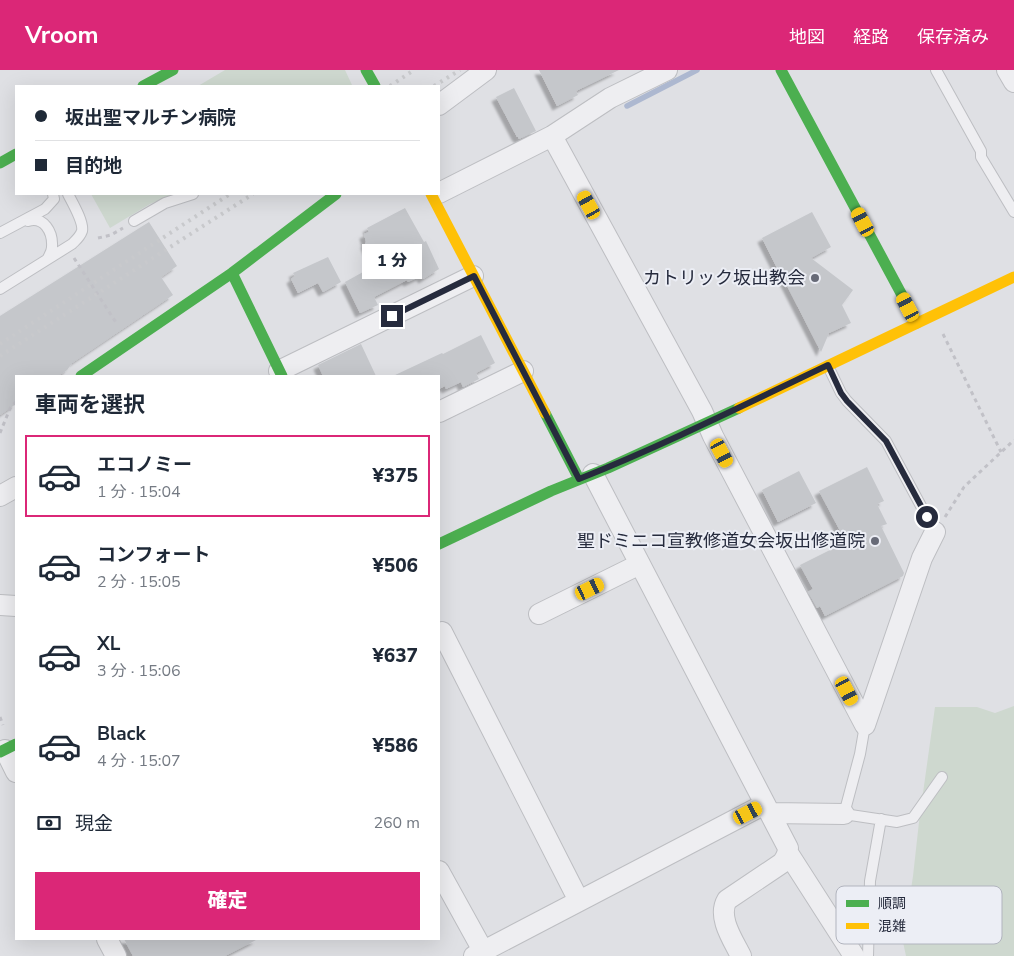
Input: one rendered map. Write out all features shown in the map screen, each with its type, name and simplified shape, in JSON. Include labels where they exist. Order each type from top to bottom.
[{"type":"street","points":[[145,85],[172,70]]},
{"type":"street","points":[[366,70],[371,85]]},
{"type":"street","points":[[440,104],[486,70]]},
{"type":"street","points":[[440,192],[552,136],[610,98],[667,70]]},
{"type":"street","points":[[781,70],[916,323]]},
{"type":"street","points":[[1007,70],[1014,82]]},
{"type":"street","points":[[552,136],[702,411],[865,725]]},
{"type":"street","points":[[0,163],[15,155]]},
{"type":"street","points":[[82,375],[232,273],[335,195]]},
{"type":"street","points":[[435,195],[474,276],[523,371],[640,564],[788,848],[786,859],[777,868],[727,900],[724,905],[726,924],[741,956]]},
{"type":"street","points":[[232,273],[280,373],[474,276]]},
{"type":"street","points":[[440,544],[551,491],[707,423],[1014,277]]},
{"type":"street","points":[[440,412],[523,371]]},
{"type":"street","points":[[0,496],[15,488]]},
{"type":"street","points":[[865,725],[922,558],[935,532]]},
{"type":"street","points":[[539,614],[640,564]]},
{"type":"street","points":[[0,605],[15,606]]},
{"type":"street","points":[[440,633],[442,632],[579,901]]},
{"type":"street","points":[[7,748],[15,769]]},
{"type":"street","points":[[440,874],[481,954],[579,901],[768,809],[844,814]]},
{"type":"street","points":[[788,853],[836,928]]},
{"type":"street","points":[[108,940],[116,956]]},
{"type":"street","points":[[846,944],[854,956]]},
{"type":"lane","points":[[936,70],[982,151],[981,157],[1014,212]]},
{"type":"lane","points":[[0,233],[45,209],[54,199],[53,195]]},
{"type":"lane","points":[[0,289],[72,244],[82,233],[81,221],[68,195]]},
{"type":"lane","points":[[134,221],[165,203],[191,195]]},
{"type":"lane","points":[[20,223],[33,219],[40,220],[44,224],[50,233],[52,241],[52,249],[48,258]]},
{"type":"lane","points":[[828,365],[841,393],[847,401],[886,441],[935,532]]},
{"type":"lane","points":[[865,725],[860,754],[844,814],[897,822],[913,818],[942,777]]},
{"type":"lane","points":[[870,886],[881,819]]},
{"type":"path","points":[[98,238],[111,235],[134,221]]},
{"type":"path","points":[[74,258],[121,330]]},
{"type":"path","points":[[940,327],[1001,452]]},
{"type":"path","points":[[0,433],[11,406],[15,403]]},
{"type":"path","points":[[935,532],[964,487],[1014,440]]},
{"type":"shaded area","points":[[225,70],[345,70],[352,85],[200,85]]},
{"type":"shaded area","points":[[92,195],[172,195],[150,204],[110,228]]},
{"type":"shaded area","points":[[1014,706],[1014,956],[906,956],[903,944],[1002,944],[1002,886],[911,886],[920,813],[912,811],[923,793],[935,707],[977,707],[995,713]]},
{"type":"building","points":[[539,70],[619,70],[576,91],[578,95],[557,106]]},
{"type":"building","points":[[514,88],[536,131],[519,139],[496,97]]},
{"type":"building","points":[[405,208],[424,242],[426,241],[439,269],[423,279],[421,276],[408,282],[407,280],[374,297],[378,305],[360,313],[345,282],[374,266],[365,244],[364,234],[369,232],[367,228]]},
{"type":"building","name":"カトリック坂出教会","points":[[812,212],[831,247],[811,258],[853,290],[842,305],[851,323],[829,333],[821,352],[762,238]]},
{"type":"building","points":[[149,222],[177,266],[161,277],[173,295],[72,363],[67,370],[60,375],[15,375],[15,405],[0,415],[0,316]]},
{"type":"building","points":[[328,257],[341,282],[323,292],[318,283],[298,293],[291,279],[295,276],[293,273]]},
{"type":"building","points":[[481,335],[495,363],[476,373],[479,379],[463,387],[461,382],[446,389],[445,386],[440,388],[440,375],[395,375]]},
{"type":"building","points":[[361,344],[376,375],[323,375],[318,365]]},
{"type":"building","name":"聖ドミニコ宣教修道女会坂出修道院","points":[[867,467],[884,501],[877,504],[887,524],[881,526],[904,573],[903,576],[825,616],[820,606],[817,608],[808,592],[813,589],[800,565],[846,542],[819,491]]},
{"type":"building","points":[[799,471],[816,503],[778,522],[762,490]]},
{"type":"building","points":[[125,940],[256,940],[225,956],[133,956]]},
{"type":"waterway","points":[[627,106],[697,70]]},
{"type":"railway","points":[[392,85],[414,70]]},
{"type":"railway","points":[[436,85],[460,70]]},
{"type":"railway","points":[[0,344],[228,195]]},
{"type":"railway","points":[[0,356],[251,195]]},
{"type":"traffic: fast","points":[[145,85],[173,70]]},
{"type":"traffic: fast","points":[[366,70],[374,85]]},
{"type":"traffic: fast","points":[[781,70],[917,323]]},
{"type":"traffic: fast","points":[[0,163],[15,155]]},
{"type":"traffic: fast","points":[[82,375],[232,273],[335,195]]},
{"type":"traffic: fast","points":[[232,273],[282,375]]},
{"type":"traffic: fast","points":[[440,544],[551,491],[608,468],[739,408]]},
{"type":"traffic: fast","points":[[545,413],[579,479]]},
{"type":"traffic: fast","points":[[0,752],[15,744]]},
{"type":"traffic: slow","points":[[432,195],[545,413]]},
{"type":"traffic: slow","points":[[739,408],[1014,277]]},
{"type":"place","name":"カトリック坂出教会","points":[[815,278]]},
{"type":"place","name":"聖ドミニコ宣教修道女会坂出修道院","points":[[875,541]]},
{"type":"route","points":[[392,316],[474,276],[579,479],[608,468],[707,423],[828,365],[841,393],[847,401],[886,441],[927,517]]}]
